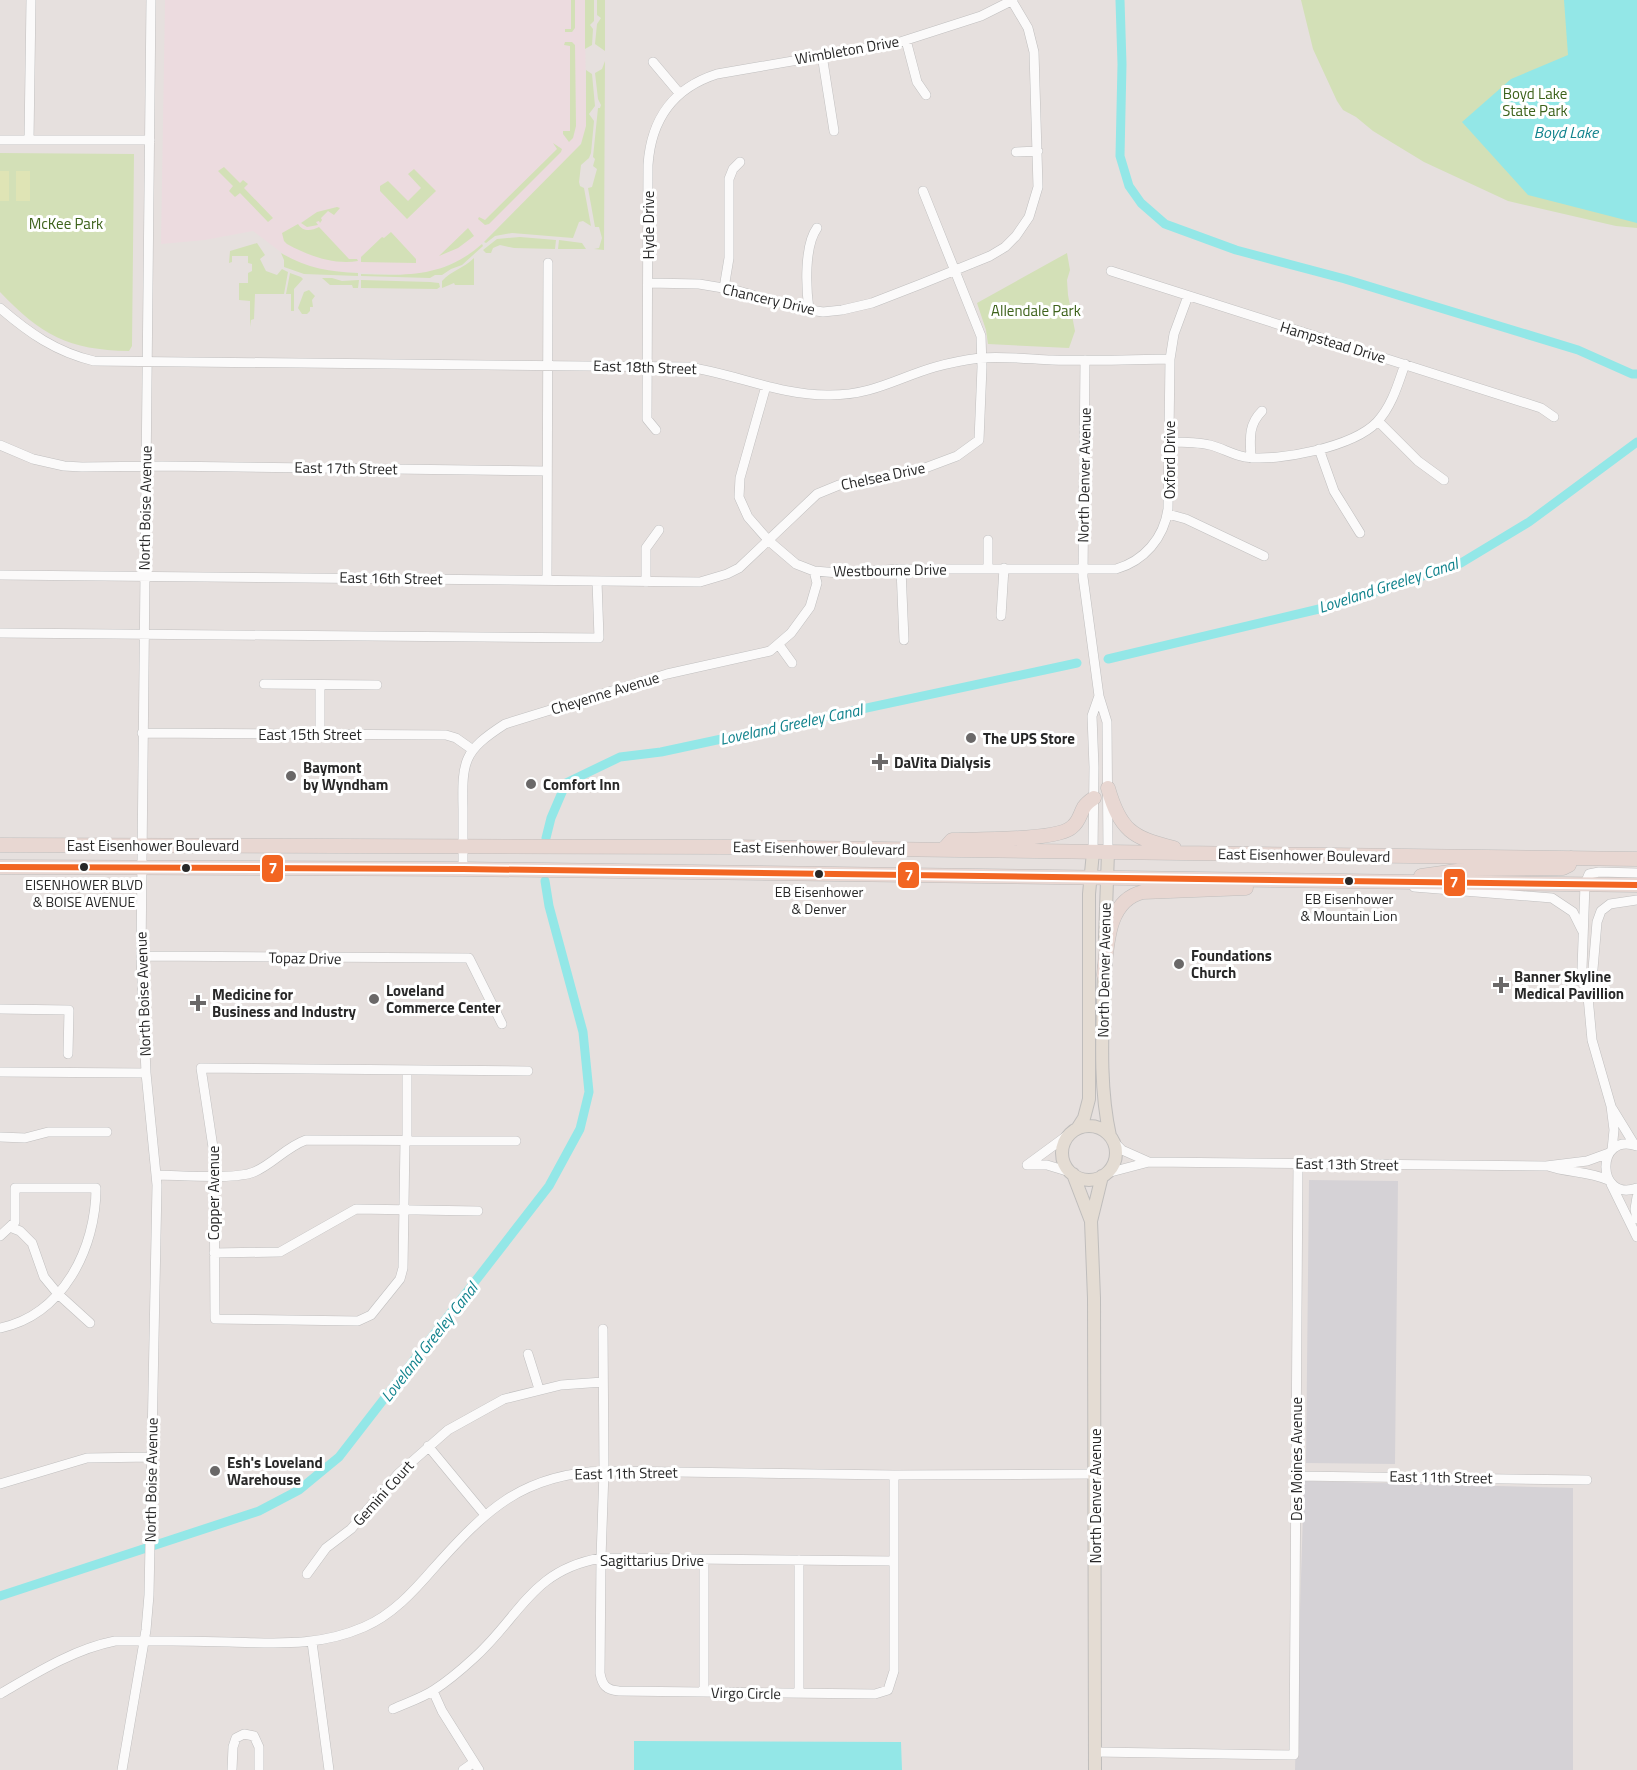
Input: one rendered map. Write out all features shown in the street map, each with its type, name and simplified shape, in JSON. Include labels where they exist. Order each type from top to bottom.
[{"type":"highway","points":[[1108,788],[1118,818],[1127,829],[1141,838],[1175,849],[1242,854]]},
{"type":"highway","points":[[944,849],[952,840],[1041,836],[1065,832],[1074,827],[1084,807],[1094,798]]},
{"type":"highway","name":"East Eisenhower Boulevard","points":[[0,845],[944,849],[1637,859]]},
{"type":"highway","points":[[1104,975],[1113,921],[1121,905],[1135,894],[1382,882],[1471,869],[1563,868],[1569,865],[1571,858]]},
{"type":"highway","name":"East Eisenhower Boulevard","points":[[0,867],[463,869],[1637,885]]},
{"type":"main road","name":"North Denver Avenue","points":[[1075,1131],[1084,1118],[1089,1100],[1090,877],[1093,852]]},
{"type":"main road","name":"North Denver Avenue","points":[[1108,852],[1103,1068],[1105,1110],[1112,1139]]},
{"type":"main road","points":[[1091,1126],[1105,1131],[1112,1139],[1116,1158],[1105,1174],[1087,1180],[1072,1173],[1063,1159],[1062,1152],[1067,1138],[1075,1131],[1091,1126]]},
{"type":"main road","name":"North Denver Avenue","points":[[1072,1173],[1091,1221]]},
{"type":"main road","name":"North Denver Avenue","points":[[1095,1770],[1094,1298],[1091,1221],[1105,1174]]},
{"type":"street","points":[[29,140],[31,0]]},
{"type":"street","name":"North Boise Avenue","points":[[122,1770],[144,1640],[150,1560],[152,1457],[156,1175],[146,1073],[141,956],[151,0]]},
{"type":"street","name":"Wimbleton Drive","points":[[680,94],[692,85],[717,74],[906,40],[981,16],[1012,1]]},
{"type":"street","name":"Chancery Drive","points":[[648,283],[689,283],[724,288],[809,310],[842,310],[861,306],[998,251],[1016,236],[1026,223],[1038,187],[1034,52],[1028,28],[1012,1]]},
{"type":"street","points":[[906,40],[918,82],[926,95]]},
{"type":"street","points":[[822,55],[834,131]]},
{"type":"street","points":[[653,62],[680,94]]},
{"type":"street","name":"Hyde Drive","points":[[656,430],[647,419],[649,149],[658,121],[671,102],[680,94]]},
{"type":"street","points":[[0,140],[150,140]]},
{"type":"street","points":[[1017,152],[1038,151]]},
{"type":"street","points":[[724,288],[729,258],[729,179],[733,169],[740,162]]},
{"type":"street","name":"Chelsea Drive","points":[[769,541],[812,498],[829,488],[917,471],[957,456],[979,440],[981,434],[981,336],[924,191]]},
{"type":"street","points":[[809,310],[809,246],[818,228]]},
{"type":"street","points":[[547,580],[548,263]]},
{"type":"street","name":"Hampstead Drive","points":[[1111,271],[1541,408],[1554,417]]},
{"type":"street","name":"Oxford Drive","points":[[1083,569],[1116,569],[1141,557],[1158,537],[1168,514],[1170,359],[1174,334],[1188,296]]},
{"type":"street","name":"East 18th Street","points":[[0,308],[25,330],[58,350],[94,361],[688,367],[794,393],[814,395],[849,394],[886,386],[934,367],[982,358],[1170,359]]},
{"type":"street","name":"North Denver Avenue","points":[[1085,360],[1083,569],[1085,606],[1099,696],[1107,722],[1108,852]]},
{"type":"street","points":[[1169,442],[1200,443],[1251,458],[1275,457],[1319,449],[1353,437],[1378,421],[1391,401],[1405,364]]},
{"type":"street","name":"Westbourne Drive","points":[[766,386],[738,489],[740,502],[743,510],[769,541],[796,564],[814,571],[839,573],[901,569],[1083,569]]},
{"type":"street","points":[[1251,458],[1250,432],[1254,420],[1262,411]]},
{"type":"street","points":[[1378,421],[1418,461],[1444,480]]},
{"type":"street","name":"East 17th Street","points":[[0,445],[25,457],[64,466],[547,471]]},
{"type":"street","points":[[1319,449],[1334,491],[1360,533]]},
{"type":"street","points":[[1168,514],[1186,519],[1264,556]]},
{"type":"street","points":[[646,582],[646,548],[659,530]]},
{"type":"street","points":[[988,540],[988,568]]},
{"type":"street","name":"East 16th Street","points":[[0,575],[709,581],[740,568],[769,541]]},
{"type":"street","points":[[1001,616],[1004,568]]},
{"type":"street","points":[[901,569],[904,640]]},
{"type":"street","name":"Cheyenne Avenue","points":[[463,869],[463,770],[473,750],[484,738],[505,724],[667,674],[770,651],[797,627],[810,607],[817,582],[814,571]]},
{"type":"street","points":[[0,633],[599,638],[597,581]]},
{"type":"street","points":[[779,645],[792,663]]},
{"type":"street","points":[[264,684],[377,686]]},
{"type":"street","points":[[320,685],[320,734]]},
{"type":"street","name":"North Denver Avenue","points":[[1093,852],[1092,716],[1099,696]]},
{"type":"street","name":"East 15th Street","points":[[142,733],[447,735],[456,738],[473,750]]},
{"type":"street","points":[[1637,873],[1589,874],[1585,884],[1582,969],[1587,986],[1592,1040],[1611,1106],[1614,1130],[1611,1151],[1605,1166],[1609,1181],[1637,1237]]},
{"type":"street","points":[[1382,882],[1431,890],[1552,898],[1573,912],[1583,932]]},
{"type":"street","points":[[1587,986],[1593,969],[1597,922],[1601,911],[1610,904],[1637,900]]},
{"type":"street","name":"Topaz Drive","points":[[141,956],[469,958],[502,1024]]},
{"type":"street","points":[[0,1009],[69,1010],[68,1054]]},
{"type":"street","name":"Copper Avenue","points":[[404,1209],[403,1268],[400,1279],[371,1315],[358,1321],[215,1319],[215,1176],[213,1142],[201,1068],[407,1070]]},
{"type":"street","points":[[404,1209],[407,1070],[528,1071]]},
{"type":"street","points":[[0,1072],[146,1073]]},
{"type":"street","points":[[1611,1106],[1635,1145]]},
{"type":"street","points":[[1072,1173],[1047,1166],[1027,1165],[1075,1131]]},
{"type":"street","points":[[0,1137],[25,1138],[48,1132],[107,1132]]},
{"type":"street","name":"East 13th Street","points":[[1112,1139],[1122,1150],[1149,1162]]},
{"type":"street","points":[[156,1175],[243,1176],[252,1173],[306,1140],[516,1141]]},
{"type":"street","name":"East 13th Street","points":[[1105,1174],[1149,1162],[1546,1166],[1587,1161],[1626,1144],[1635,1145]]},
{"type":"street","name":"Des Moines Avenue","points":[[1095,1752],[1294,1755],[1298,1164]]},
{"type":"street","name":"East 13th Street","points":[[1546,1166],[1559,1170],[1588,1172],[1625,1190],[1637,1188]]},
{"type":"street","points":[[0,1236],[15,1222],[15,1188],[96,1188],[93,1223],[83,1254],[70,1279],[58,1294],[40,1310],[22,1322],[0,1328]]},
{"type":"street","points":[[1637,1197],[1635,1209],[1637,1219]]},
{"type":"street","points":[[214,1253],[280,1252],[356,1209],[478,1211]]},
{"type":"street","points":[[10,1227],[20,1231],[32,1243],[44,1277],[58,1294],[90,1323]]},
{"type":"street","name":"Virgo Circle","points":[[603,1329],[604,1471],[600,1558],[600,1673],[604,1686],[612,1691],[874,1694],[888,1690],[894,1671],[894,1475]]},
{"type":"street","points":[[528,1354],[538,1389]]},
{"type":"street","name":"Gemini Court","points":[[307,1574],[326,1548],[351,1529],[398,1474],[448,1430],[481,1410],[538,1389],[603,1382]]},
{"type":"street","points":[[428,1446],[485,1515]]},
{"type":"street","points":[[0,1484],[87,1458],[152,1457]]},
{"type":"street","name":"East 11th Street","points":[[0,1694],[76,1652],[94,1645],[115,1641],[298,1644],[349,1633],[383,1617],[410,1596],[471,1527],[510,1496],[546,1479],[566,1474],[604,1471],[894,1475],[1095,1474]]},
{"type":"street","name":"East 11th Street","points":[[1296,1476],[1587,1480]]},
{"type":"street","name":"Sagittarius Drive","points":[[393,1709],[433,1691],[475,1657],[534,1590],[548,1578],[581,1562],[600,1558],[893,1561]]},
{"type":"street","points":[[704,1560],[704,1692]]},
{"type":"street","points":[[799,1560],[799,1693]]},
{"type":"street","points":[[312,1642],[328,1770]]},
{"type":"street","points":[[433,1691],[442,1711],[476,1767],[463,1770]]},
{"type":"street","points":[[232,1770],[233,1747],[236,1738],[244,1734],[254,1737],[260,1747],[259,1770]]},
{"type":"shaded area","points":[[165,0],[585,0],[586,126],[583,140],[574,153],[476,249],[462,259],[434,271],[409,275],[323,271],[290,259],[253,231],[205,240],[161,244]]},
{"type":"shaded area","points":[[1309,1180],[1398,1181],[1395,1464],[1306,1463]]},
{"type":"shaded area","points":[[1304,1481],[1573,1488],[1573,1770],[1295,1770]]},
{"type":"green space","points":[[571,0],[575,0],[575,28],[572,32],[565,32],[565,29],[571,29]]},
{"type":"green space","points":[[585,0],[594,0],[594,21],[590,25],[593,29],[592,45],[585,49]]},
{"type":"green space","points":[[597,0],[605,0],[605,51],[595,44],[597,24],[601,18],[597,15]]},
{"type":"green space","name":"Boyd Lake State Park","points":[[1301,0],[1637,0],[1637,228],[1616,226],[1508,201],[1424,162],[1373,131],[1343,110],[1337,101],[1313,49]]},
{"type":"green space","points":[[565,42],[572,42],[575,45],[576,126],[573,138],[569,142],[563,134],[563,131],[570,131],[570,46],[564,45]]},
{"type":"green space","points":[[605,61],[604,250],[594,249],[599,248],[602,238],[599,227],[595,227],[588,188],[592,187],[597,169],[593,166],[595,159],[593,157],[598,108],[601,105],[598,99],[595,73],[602,69]]},
{"type":"green space","points":[[586,70],[592,74],[595,106],[589,114],[594,121],[591,153],[581,165],[579,182],[584,188],[591,226],[583,221],[579,222],[573,238],[512,233],[495,236],[486,243],[484,242],[581,144],[586,126]]},
{"type":"green space","points":[[553,143],[562,149],[561,152],[489,224],[485,225],[478,219],[479,217],[485,220],[557,149]]},
{"type":"green space","name":"McKee Park","points":[[0,153],[134,154],[132,346],[129,351],[89,347],[57,337],[29,319],[0,292]]},
{"type":"green space","points":[[224,167],[240,183],[243,180],[248,184],[244,188],[273,218],[268,222],[240,193],[235,197],[229,191],[233,186],[218,171]]},
{"type":"green space","points":[[414,169],[436,191],[407,219],[380,191],[380,186],[388,181],[408,201],[421,188],[408,174]]},
{"type":"green space","points":[[0,171],[9,171],[9,201],[0,201]]},
{"type":"green space","points":[[16,171],[30,171],[30,201],[16,201]]},
{"type":"green space","points":[[340,208],[334,215],[328,211],[321,218],[320,223],[316,222],[318,225],[307,227],[301,223],[317,212]]},
{"type":"green space","points":[[298,224],[307,230],[319,227],[349,259],[358,261],[340,262],[322,258],[287,244],[282,233]]},
{"type":"green space","points":[[468,228],[474,236],[458,248],[439,256]]},
{"type":"green space","points":[[391,232],[416,259],[416,263],[361,262],[361,257],[382,237],[384,238]]},
{"type":"green space","points":[[520,237],[556,240],[555,249],[514,248],[500,245],[493,248],[491,253],[483,250],[497,239]]},
{"type":"green space","points":[[559,240],[582,243],[586,249],[558,249]]},
{"type":"green space","points":[[257,243],[265,255],[260,259],[266,271],[277,275],[282,269],[288,272],[284,294],[255,294],[254,319],[251,320],[250,327],[250,301],[239,300],[239,283],[248,283],[248,273],[252,271],[252,264],[248,263],[248,256],[232,256],[232,262],[229,263],[230,251]]},
{"type":"green space","points":[[482,244],[483,246],[462,265],[442,275],[430,278],[361,276],[361,274],[410,274],[440,269],[468,255]]},
{"type":"green space","points":[[281,253],[309,266],[338,272],[358,273],[358,276],[304,274],[284,267]]},
{"type":"green space","name":"Allendale Park","points":[[1067,253],[1070,270],[1067,280],[1068,295],[1075,331],[1069,348],[988,344],[977,303]]},
{"type":"green space","points":[[474,258],[474,285],[455,285],[454,283],[442,288],[442,281]]},
{"type":"green space","points":[[290,273],[303,279],[294,289],[294,311],[291,311],[291,294],[286,294]]},
{"type":"green space","points":[[322,278],[342,281],[359,280],[358,288],[353,288],[352,285],[330,285]]},
{"type":"green space","points":[[361,280],[430,282],[439,283],[440,287],[437,289],[361,288]]},
{"type":"green space","points":[[309,290],[315,296],[312,300],[313,307],[310,307],[307,314],[302,314],[298,308],[304,292]]},
{"type":"water","name":"Boyd Lake","points":[[1564,0],[1637,0],[1637,223],[1528,195],[1462,122],[1511,79],[1568,55]]},
{"type":"water","points":[[634,1741],[901,1742],[902,1770],[634,1770]]},
{"type":"waterway","points":[[1120,0],[1122,64],[1120,156],[1129,186],[1141,203],[1165,224],[1236,250],[1345,279],[1578,350],[1632,374],[1637,374]]},
{"type":"waterway","name":"Loveland Greeley Canal","points":[[1108,659],[1340,604],[1461,563],[1529,522],[1637,442]]},
{"type":"waterway","name":"Loveland Greeley Canal","points":[[546,838],[551,818],[566,783],[620,757],[661,752],[1077,663]]},
{"type":"waterway","name":"Loveland Greeley Canal","points":[[0,1596],[259,1511],[299,1490],[339,1457],[549,1186],[580,1129],[589,1092],[583,1032],[549,906],[545,881]]},
{"type":"transit line","name":"7","points":[[0,867],[463,869],[1637,885]]},
{"type":"place","name":"The UPS Store","points":[[971,738]]},
{"type":"place","name":"DaVita Dialysis","points":[[880,762]]},
{"type":"place","name":"Baymont by Wyndham","points":[[291,776]]},
{"type":"place","name":"Comfort Inn","points":[[531,784]]},
{"type":"place","name":"EISENHOWER BLVD & BOISE AVENUE","points":[[84,867]]},
{"type":"place","name":"EB Eisenhower & Denver","points":[[819,874]]},
{"type":"place","name":"EB Eisenhower & Mountain Lion","points":[[1349,881]]},
{"type":"place","name":"Foundations Church","points":[[1179,964]]},
{"type":"place","name":"Banner Skyline Medical Pavillion","points":[[1501,985]]},
{"type":"place","name":"Loveland Commerce Center","points":[[374,999]]},
{"type":"place","name":"Medicine for Business and Industry","points":[[198,1003]]},
{"type":"place","name":"Esh's Loveland Warehouse","points":[[215,1471]]}]
